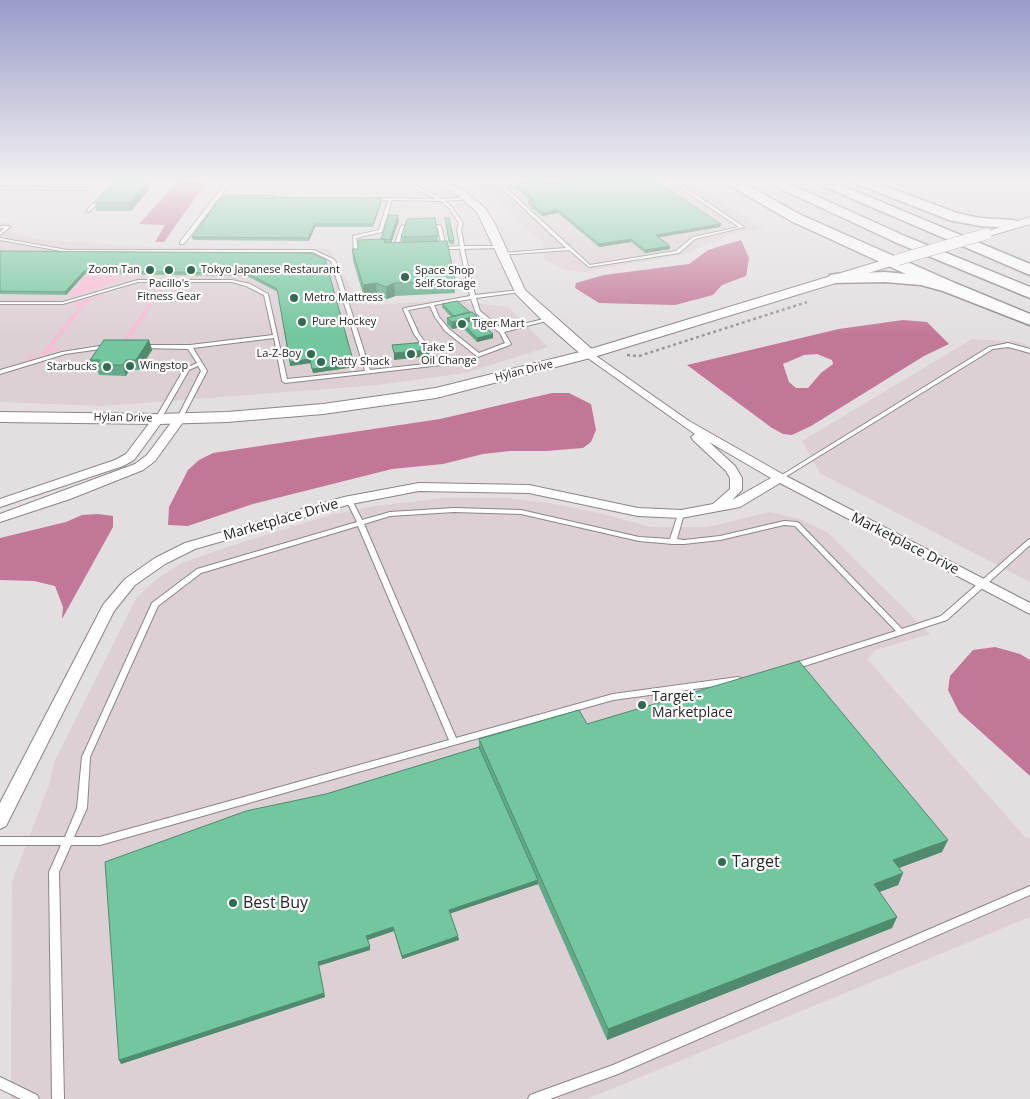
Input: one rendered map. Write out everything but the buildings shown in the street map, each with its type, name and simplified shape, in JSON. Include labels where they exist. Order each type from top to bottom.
[{"type":"highway","points":[[829,232],[949,287],[1030,320]]},
{"type":"highway","points":[[885,232],[1030,293]]},
{"type":"highway","points":[[937,232],[989,255],[1030,269]]},
{"type":"highway","points":[[836,279],[885,277],[921,280],[949,287]]},
{"type":"main road","name":"Hylan Drive","points":[[0,417],[180,418],[314,410],[436,393],[589,354],[991,232]]},
{"type":"street","name":"Marketplace Drive","points":[[494,232],[520,291],[548,319],[589,354],[685,424],[780,478],[1030,609]]},
{"type":"street","points":[[0,518],[81,491],[139,467],[151,458],[180,418]]},
{"type":"street","points":[[0,503],[119,463],[130,457],[138,448],[158,419]]},
{"type":"street","name":"Marketplace Drive","points":[[685,424],[732,469],[736,478],[736,490],[712,510]]},
{"type":"street","name":"Marketplace Drive","points":[[0,821],[108,609],[130,582],[160,560],[190,546],[349,500],[418,487],[529,489],[638,512],[681,514],[712,510],[735,504],[780,478]]},
{"type":"lane","points":[[182,243],[190,232]]},
{"type":"lane","points":[[366,250],[356,250],[354,237],[374,232]]},
{"type":"lane","points":[[386,249],[398,249],[401,232]]},
{"type":"lane","points":[[441,232],[444,248]]},
{"type":"lane","points":[[432,305],[437,317],[448,330],[478,355],[508,344],[501,331],[478,312],[462,247],[461,232]]},
{"type":"lane","points":[[552,232],[589,266],[677,252],[694,238],[719,232]]},
{"type":"lane","points":[[0,238],[66,251],[314,251],[333,260],[368,372]]},
{"type":"lane","points":[[435,248],[462,247],[501,250],[570,249]]},
{"type":"lane","points":[[1,304],[62,303],[138,281],[232,281],[248,285],[266,294],[285,381],[440,364],[417,334],[405,309],[520,291]]},
{"type":"lane","points":[[501,331],[548,319]]},
{"type":"lane","points":[[133,345],[190,347],[276,336]]},
{"type":"lane","points":[[780,478],[991,348],[1008,344],[1030,351]]},
{"type":"lane","points":[[0,372],[64,353],[116,346]]},
{"type":"lane","points":[[180,418],[204,371],[198,364],[190,347]]},
{"type":"lane","points":[[158,419],[187,369],[198,364]]},
{"type":"lane","points":[[349,500],[362,524],[454,742]]},
{"type":"lane","points":[[58,1099],[54,872],[82,808],[86,757],[155,605],[199,571],[362,524],[390,514],[454,510],[521,512],[640,539],[674,542],[720,538],[784,523],[797,524],[901,632]]},
{"type":"lane","points":[[674,542],[681,514]]},
{"type":"lane","points":[[782,670],[944,618],[1030,541]]},
{"type":"lane","points":[[0,841],[100,841],[156,827],[613,697],[744,680]]},
{"type":"lane","points":[[534,1099],[614,1070],[1030,890]]},
{"type":"lane","points":[[0,1082],[33,1099]]},
{"type":"shaded area","points":[[0,232],[12,232],[40,240],[152,247],[329,249],[359,302],[374,305],[448,300],[508,307],[548,347],[465,373],[378,385],[102,406],[0,402]]},
{"type":"shaded area","points":[[161,232],[171,232],[164,242],[155,242]]},
{"type":"shaded area","points":[[531,232],[743,232],[732,234],[685,254],[584,272],[563,269],[544,259],[543,243]]},
{"type":"shaded area","points":[[741,240],[749,258],[746,276],[722,285],[713,295],[675,305],[599,303],[575,288],[576,283],[604,275],[689,264],[708,250]]},
{"type":"shaded area","points":[[86,276],[123,277],[120,281],[68,298]]},
{"type":"shaded area","points":[[167,283],[129,339],[139,340],[114,340],[124,339],[162,284]]},
{"type":"shaded area","points":[[104,295],[100,299],[91,299],[51,347],[62,349],[28,359],[26,358],[29,355],[40,355],[80,306],[70,304]]},
{"type":"shaded area","points":[[903,320],[927,322],[949,344],[924,356],[811,426],[792,435],[783,434],[772,428],[687,365],[839,329]],"holes":[[[817,354],[832,360],[833,364],[821,373],[808,388],[796,388],[789,382],[783,364],[804,355]]]},
{"type":"shaded area","points":[[972,339],[1018,342],[1030,346],[1030,582],[820,473],[802,441]]},
{"type":"shaded area","points":[[552,393],[569,393],[591,404],[596,430],[591,442],[583,448],[510,451],[483,454],[443,464],[392,469],[253,504],[188,526],[168,525],[169,507],[188,470],[199,460],[213,453],[440,419]]},
{"type":"shaded area","points":[[444,498],[505,498],[549,503],[599,513],[651,527],[708,527],[769,512],[800,519],[827,532],[930,634],[876,650],[867,659],[1025,837],[1030,838],[1030,917],[587,1099],[11,1099],[12,882],[50,782],[54,763],[137,597],[158,578],[182,563],[224,548],[330,515],[375,506]]},
{"type":"shaded area","points":[[98,514],[113,516],[113,527],[62,619],[63,607],[55,586],[34,581],[0,580],[0,538],[66,522],[82,515]]},
{"type":"shaded area","points":[[995,647],[1020,654],[1030,660],[1030,776],[959,712],[948,690],[950,676],[973,650]]},
{"type":"place","name":"Zoom Tan","points":[[150,270]]},
{"type":"place","name":"Pacillo's Fitness Gear","points":[[169,270]]},
{"type":"place","name":"Tokyo Japanese Restaurant","points":[[191,270]]},
{"type":"place","name":"Space Shop Self Storage","points":[[405,277]]},
{"type":"place","name":"Metro Mattress","points":[[294,298]]},
{"type":"place","name":"Pure Hockey","points":[[302,322]]},
{"type":"place","name":"Tiger Mart","points":[[462,324]]},
{"type":"place","name":"La-Z-Boy","points":[[311,354]]},
{"type":"place","name":"Take 5 Oil Change","points":[[411,354]]},
{"type":"place","name":"Patty Shack","points":[[321,362]]},
{"type":"place","name":"Wingstop","points":[[130,366]]},
{"type":"place","name":"Starbucks","points":[[107,367]]},
{"type":"place","name":"Target - Marketplace","points":[[642,705]]},
{"type":"place","name":"Target","points":[[722,862]]},
{"type":"place","name":"Best Buy","points":[[233,903]]}]
